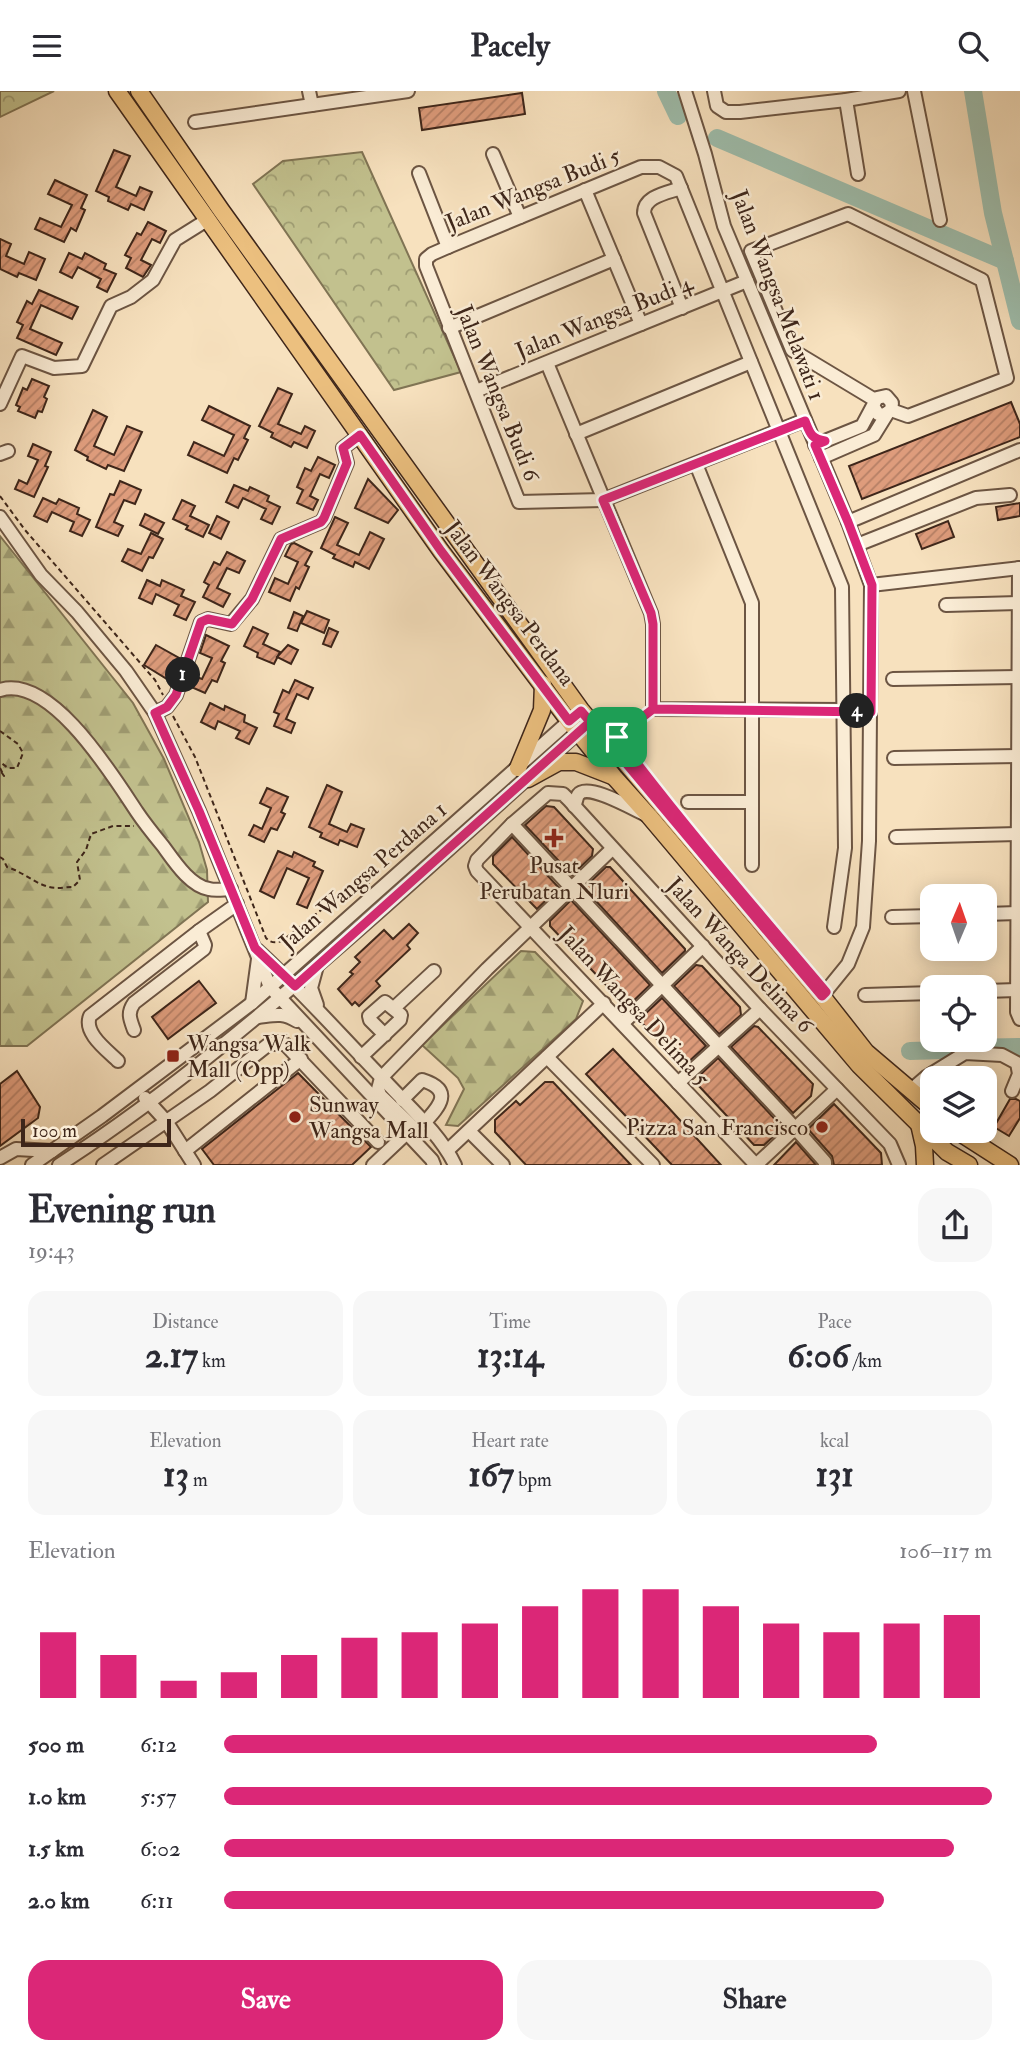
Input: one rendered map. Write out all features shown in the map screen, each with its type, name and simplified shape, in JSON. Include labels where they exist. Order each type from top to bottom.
[{"type":"main road","name":"Jalan Wangsa Perdana","points":[[117,91],[441,551],[542,684],[580,721],[609,744],[866,1052],[920,1098]]},
{"type":"main road","name":"Jalan Wangsa Perdana","points":[[139,91],[580,721],[614,777],[859,1065],[919,1124],[943,1158],[965,1164]]},
{"type":"main road","points":[[523,773],[542,711],[542,684]]},
{"type":"main road","points":[[523,773],[559,762],[576,762],[614,777]]},
{"type":"main road","points":[[919,1124],[925,1165]]},
{"type":"main road","points":[[965,1164],[976,1144],[1010,1165]]},
{"type":"street","points":[[309,91],[312,105]]},
{"type":"street","points":[[195,122],[379,93],[408,91]]},
{"type":"street","name":"Jalan Wangsa Melawati 1","points":[[685,91],[724,226],[805,421],[817,440],[821,458],[872,585],[869,841],[863,927],[848,964],[822,996]]},
{"type":"street","points":[[714,91],[717,106],[726,111],[740,113],[899,91]]},
{"type":"street","points":[[914,91],[940,220]]},
{"type":"street","points":[[846,100],[858,174]]},
{"type":"street","points":[[493,153],[520,217]]},
{"type":"street","name":"Jalan Wangsa Budi 5","points":[[426,259],[448,247],[642,167],[659,167],[676,176],[681,188]]},
{"type":"street","points":[[419,173],[448,247]]},
{"type":"street","points":[[682,308],[644,213],[648,200],[681,188],[842,587],[845,848],[834,926]]},
{"type":"street","points":[[585,190],[641,324]]},
{"type":"street","points":[[737,256],[848,214],[982,280],[1007,378],[908,416],[889,412]]},
{"type":"street","points":[[0,404],[22,356],[54,368],[82,366],[111,306],[131,297],[153,280],[175,240],[207,220]]},
{"type":"street","points":[[751,251],[792,350],[874,403]]},
{"type":"street","name":"Jalan Wangsa Budi 6","points":[[426,259],[426,266],[449,328],[519,502],[603,500]]},
{"type":"street","points":[[449,328],[614,259]]},
{"type":"street","name":"Jalan Wangsa Budi 4","points":[[476,391],[747,281]]},
{"type":"street","points":[[576,434],[751,362]]},
{"type":"street","points":[[547,363],[653,619],[653,709],[844,711]]},
{"type":"street","points":[[817,440],[858,435],[874,435],[892,403],[886,396],[880,396],[858,435],[821,458]]},
{"type":"street","points":[[603,500],[805,421]]},
{"type":"street","points":[[161,710],[176,695],[201,622],[208,619],[232,624],[252,599],[281,539],[321,522],[324,518],[347,463],[343,448],[360,435]]},
{"type":"street","points":[[848,522],[1020,450]]},
{"type":"street","points":[[696,464],[752,603],[752,865]]},
{"type":"street","points":[[857,544],[976,498],[1010,495]]},
{"type":"street","points":[[0,517],[41,575],[77,612],[161,710],[270,987],[434,1165]]},
{"type":"street","points":[[872,585],[1020,568],[1017,990],[1017,1012],[1020,1019]]},
{"type":"street","points":[[946,605],[1019,603]]},
{"type":"street","points":[[893,679],[1018,677]]},
{"type":"street","points":[[0,690],[24,689],[51,703],[88,742],[175,862],[194,882],[208,890],[231,889]]},
{"type":"street","name":"Jalan Wangsa Perdana 1","points":[[59,1165],[150,1102],[281,998],[580,721]]},
{"type":"street","points":[[894,758],[1018,756]]},
{"type":"street","name":"Jalan Wangsa Perdana 1","points":[[32,1165],[137,1090],[251,1003],[384,886],[523,773]]},
{"type":"street","points":[[649,816],[589,790],[577,796],[574,806],[563,795],[548,793],[512,824],[795,1128],[825,1165]]},
{"type":"street","points":[[688,802],[751,801]]},
{"type":"street","name":"Jalan Wanga Delima 6","points":[[574,806],[761,1009],[890,1143],[899,1165]]},
{"type":"street","name":"Jalan Wangsa Delima 5","points":[[512,824],[477,860],[475,866],[482,876],[756,1165]]},
{"type":"street","points":[[896,837],[1018,834]]},
{"type":"street","points":[[418,1145],[410,1124],[380,1095],[378,1089],[381,1078],[612,849]]},
{"type":"street","points":[[118,1061],[89,1031],[87,1023],[90,1016],[237,904]]},
{"type":"street","points":[[998,914],[1018,913]]},
{"type":"street","points":[[892,917],[920,916]]},
{"type":"street","points":[[134,1030],[129,1009],[204,950],[205,945],[199,931]]},
{"type":"street","points":[[623,1023],[703,946]]},
{"type":"street","points":[[257,953],[284,974],[424,1123],[448,1150],[456,1165]]},
{"type":"street","points":[[251,1003],[257,953]]},
{"type":"street","points":[[317,966],[311,988],[324,1017]]},
{"type":"street","points":[[394,1008],[434,971]]},
{"type":"street","points":[[997,991],[1017,990]]},
{"type":"street","points":[[864,995],[920,993]]},
{"type":"street","points":[[361,1057],[385,1035],[400,1020],[401,1015],[385,1002],[370,1013],[370,1020],[385,1035]]},
{"type":"street","points":[[448,1150],[604,1003]]},
{"type":"street","points":[[678,1083],[761,1009]]},
{"type":"street","points":[[258,1017],[287,1015],[307,1026]]},
{"type":"street","points":[[103,1165],[211,1091],[269,1044],[285,1044],[378,1142]]},
{"type":"street","points":[[911,1090],[926,1077],[965,1053],[1002,1055],[1017,1063],[1019,1074],[1012,1091]]},
{"type":"street","points":[[547,1057],[653,1165]]},
{"type":"street","points":[[185,1151],[301,1059]]},
{"type":"street","points":[[402,1100],[422,1080],[433,1084],[442,1096],[441,1104],[424,1123]]},
{"type":"street","points":[[137,1090],[166,1121],[194,1165]]},
{"type":"street","points":[[756,1165],[837,1090]]},
{"type":"street","points":[[469,1131],[503,1165]]},
{"type":"street","points":[[373,1165],[407,1133]]},
{"type":"street","points":[[0,1158],[16,1149],[52,1151]]},
{"type":"path","points":[[0,496],[25,530],[155,680],[161,710],[184,733],[269,941],[282,941],[359,880],[384,886]]},
{"type":"path","points":[[609,744],[653,709]]},
{"type":"path","points":[[0,731],[18,744],[23,753],[17,768],[8,768],[0,762]]},
{"type":"path","points":[[0,857],[6,866],[22,872],[34,881],[52,888],[73,887],[79,880],[77,862],[86,850],[91,834],[113,826],[129,827],[145,822]]},
{"type":"green space","points":[[0,91],[54,91],[0,117]]},
{"type":"green space","points":[[362,152],[461,372],[394,390],[253,184],[283,161]]},
{"type":"green space","points":[[0,536],[133,703],[164,759],[199,842],[207,870],[208,902],[27,1046],[0,1046]]},
{"type":"green space","points":[[521,951],[535,952],[583,1001],[576,1019],[458,1126],[446,1125],[464,1089],[458,1078],[422,1045]]},
{"type":"building","points":[[522,93],[525,114],[422,130],[419,108]]},
{"type":"building","points":[[114,150],[130,156],[116,187],[136,196],[140,187],[152,192],[144,210],[131,204],[128,210],[108,201],[109,197],[96,191]]},
{"type":"building","points":[[55,180],[87,195],[81,208],[85,210],[76,231],[71,228],[64,242],[35,229],[40,218],[61,227],[72,205],[48,194]]},
{"type":"building","points":[[148,222],[166,231],[160,243],[152,239],[141,260],[151,265],[143,277],[126,268],[131,258],[125,255],[137,233],[141,235]]},
{"type":"building","points":[[0,239],[11,244],[6,256],[24,264],[29,252],[45,259],[36,280],[19,273],[17,277],[0,269]]},
{"type":"building","points":[[69,253],[82,259],[85,253],[106,264],[104,269],[116,274],[107,292],[97,287],[101,279],[78,267],[72,278],[60,272]]},
{"type":"building","points":[[39,290],[78,307],[72,319],[41,305],[30,329],[62,343],[56,355],[17,338],[23,325],[17,322],[27,301],[32,304]]},
{"type":"building","points":[[32,379],[49,386],[42,412],[38,411],[35,418],[18,411],[20,407],[16,405],[23,388],[27,390]]},
{"type":"building","points":[[278,388],[292,394],[278,424],[301,434],[305,426],[315,431],[307,448],[294,442],[291,447],[271,437],[273,433],[259,426]]},
{"type":"building","points":[[1011,402],[1020,424],[1020,437],[862,499],[849,466]]},
{"type":"building","points":[[209,406],[250,426],[244,438],[248,440],[238,460],[234,458],[227,473],[188,455],[194,442],[224,456],[234,435],[202,420]]},
{"type":"building","points":[[93,410],[107,417],[94,446],[114,455],[127,426],[142,432],[124,471],[108,465],[106,469],[87,460],[88,457],[75,450]]},
{"type":"building","points":[[33,444],[51,452],[45,466],[48,467],[34,497],[15,489],[19,480],[27,484],[38,460],[28,456]]},
{"type":"building","points":[[318,457],[335,465],[329,478],[320,474],[310,496],[318,500],[313,510],[297,503],[303,490],[297,487],[305,468],[311,471]]},
{"type":"building","points":[[368,479],[398,510],[388,523],[355,508]]},
{"type":"building","points":[[120,481],[141,490],[135,504],[124,500],[114,522],[123,526],[118,536],[96,527],[110,494],[114,495]]},
{"type":"building","points":[[234,485],[248,491],[250,487],[269,496],[267,501],[280,507],[272,524],[261,519],[266,509],[243,498],[238,508],[226,502]]},
{"type":"building","points":[[43,498],[56,504],[59,499],[79,508],[77,514],[90,520],[82,536],[70,531],[74,522],[52,512],[47,522],[34,516]]},
{"type":"building","points":[[182,500],[195,506],[190,516],[209,525],[203,537],[173,519]]},
{"type":"building","points":[[1020,503],[1020,516],[998,520],[996,507]]},
{"type":"building","points":[[145,514],[164,523],[158,534],[140,525]]},
{"type":"building","points":[[217,516],[229,522],[221,539],[209,533]]},
{"type":"building","points":[[335,517],[348,523],[337,545],[359,555],[370,532],[384,539],[369,569],[355,562],[353,567],[333,558],[335,555],[321,548]]},
{"type":"building","points":[[948,521],[954,537],[922,549],[916,534]]},
{"type":"building","points":[[151,533],[163,539],[142,571],[122,561],[128,549],[141,554]]},
{"type":"building","points":[[294,543],[312,552],[305,565],[309,567],[290,601],[269,592],[275,578],[288,584],[298,562],[285,556]]},
{"type":"building","points":[[227,552],[245,561],[239,573],[227,568],[217,588],[230,594],[223,607],[203,597],[209,585],[204,582],[214,562],[220,565]]},
{"type":"building","points":[[147,580],[160,586],[162,580],[184,590],[181,596],[195,602],[186,620],[174,615],[179,605],[156,594],[152,604],[139,598]]},
{"type":"building","points":[[307,611],[329,620],[324,633],[301,623]]},
{"type":"building","points":[[294,612],[303,616],[297,631],[288,628]]},
{"type":"building","points":[[253,627],[268,634],[263,644],[280,652],[274,664],[257,657],[258,653],[244,646]]},
{"type":"building","points":[[329,628],[338,632],[331,647],[323,644]]},
{"type":"building","points":[[206,635],[229,646],[221,661],[225,663],[217,682],[212,680],[205,693],[189,686],[194,676],[202,679],[212,658],[200,653]]},
{"type":"building","points":[[156,645],[179,658],[167,679],[144,665]]},
{"type":"building","points":[[288,645],[298,650],[291,664],[277,657]]},
{"type":"building","points":[[295,680],[313,688],[308,699],[297,694],[286,719],[295,723],[291,733],[274,726],[279,714],[274,712],[283,690],[289,693]]},
{"type":"building","points":[[210,703],[245,715],[244,722],[257,728],[249,744],[236,738],[240,731],[218,721],[215,729],[201,722]]},
{"type":"building","points":[[327,785],[342,792],[329,824],[347,832],[351,824],[364,829],[357,847],[340,840],[338,845],[320,837],[322,833],[309,827]]},
{"type":"building","points":[[267,788],[288,797],[281,812],[285,814],[277,830],[271,828],[264,842],[249,835],[254,825],[262,829],[271,808],[260,803]]},
{"type":"building","points":[[546,806],[554,807],[593,849],[592,856],[572,875],[525,825]]},
{"type":"building","points":[[512,837],[559,888],[537,909],[493,864],[493,856]]},
{"type":"building","points":[[278,851],[292,857],[294,852],[315,862],[313,866],[323,871],[307,908],[297,904],[309,878],[287,868],[274,898],[260,891]]},
{"type":"building","points":[[606,867],[610,867],[685,949],[662,973],[584,888]]},
{"type":"building","points":[[571,900],[650,985],[627,1007],[550,926],[550,921]]},
{"type":"building","points":[[409,924],[418,933],[407,945],[410,949],[376,981],[380,986],[359,1006],[355,1002],[352,1005],[338,989],[353,974],[350,972],[360,962],[355,957],[384,930],[393,939]]},
{"type":"building","points":[[696,965],[702,966],[740,1007],[741,1015],[719,1034],[674,986]]},
{"type":"building","points":[[199,981],[216,1003],[168,1039],[152,1017]]},
{"type":"building","points":[[662,998],[706,1046],[683,1067],[642,1023],[642,1017]]},
{"type":"building","points":[[754,1026],[813,1084],[811,1096],[793,1113],[731,1047]]},
{"type":"building","points":[[613,1049],[721,1165],[672,1165],[586,1074]]},
{"type":"building","points":[[718,1058],[783,1128],[764,1145],[754,1145],[698,1085],[698,1077]]},
{"type":"building","points":[[17,1071],[40,1107],[38,1118],[0,1146],[0,1084]]},
{"type":"building","name":"Sunway Wangsa Mall","points":[[298,1073],[371,1147],[352,1165],[214,1165],[202,1149]]},
{"type":"building","points":[[545,1082],[553,1082],[631,1165],[526,1165],[495,1132],[495,1120],[516,1101],[520,1105]]},
{"type":"building","points":[[1010,1099],[1020,1101],[1020,1118],[1009,1136],[997,1129],[997,1122]]},
{"type":"building","points":[[834,1104],[881,1153],[882,1165],[834,1165],[832,1156],[808,1129]]},
{"type":"building","points":[[796,1142],[816,1165],[774,1165]]},
{"type":"waterway","points":[[666,91],[678,116]]},
{"type":"waterway","points":[[973,91],[993,213],[1020,321]]},
{"type":"waterway","points":[[717,138],[1005,261]]},
{"type":"waterway","points":[[910,1051],[1020,1047]]},
{"type":"place","name":"Pusat Perubatan Nluri","points":[[554,838]]},
{"type":"place","name":"Wangsa Walk Mall (Opp)","points":[[173,1056]]},
{"type":"place","name":"Sunway Wangsa Mall","points":[[295,1117]]},
{"type":"place","name":"Pizza San Francisco","points":[[822,1127]]},
{"type":"route","points":[[617,737],[609,744],[591,721],[581,711],[569,721],[441,551],[360,435],[343,448],[347,463],[324,518],[321,522],[281,539],[252,599],[232,624],[208,619],[201,622],[176,695],[167,707],[155,713],[199,811],[255,948],[295,986],[591,721],[609,744],[822,996],[826,992],[733,883],[617,737],[653,709],[653,619],[603,500],[805,421],[816,440],[825,441],[815,445],[872,585],[871,712],[653,709],[617,737]]}]
